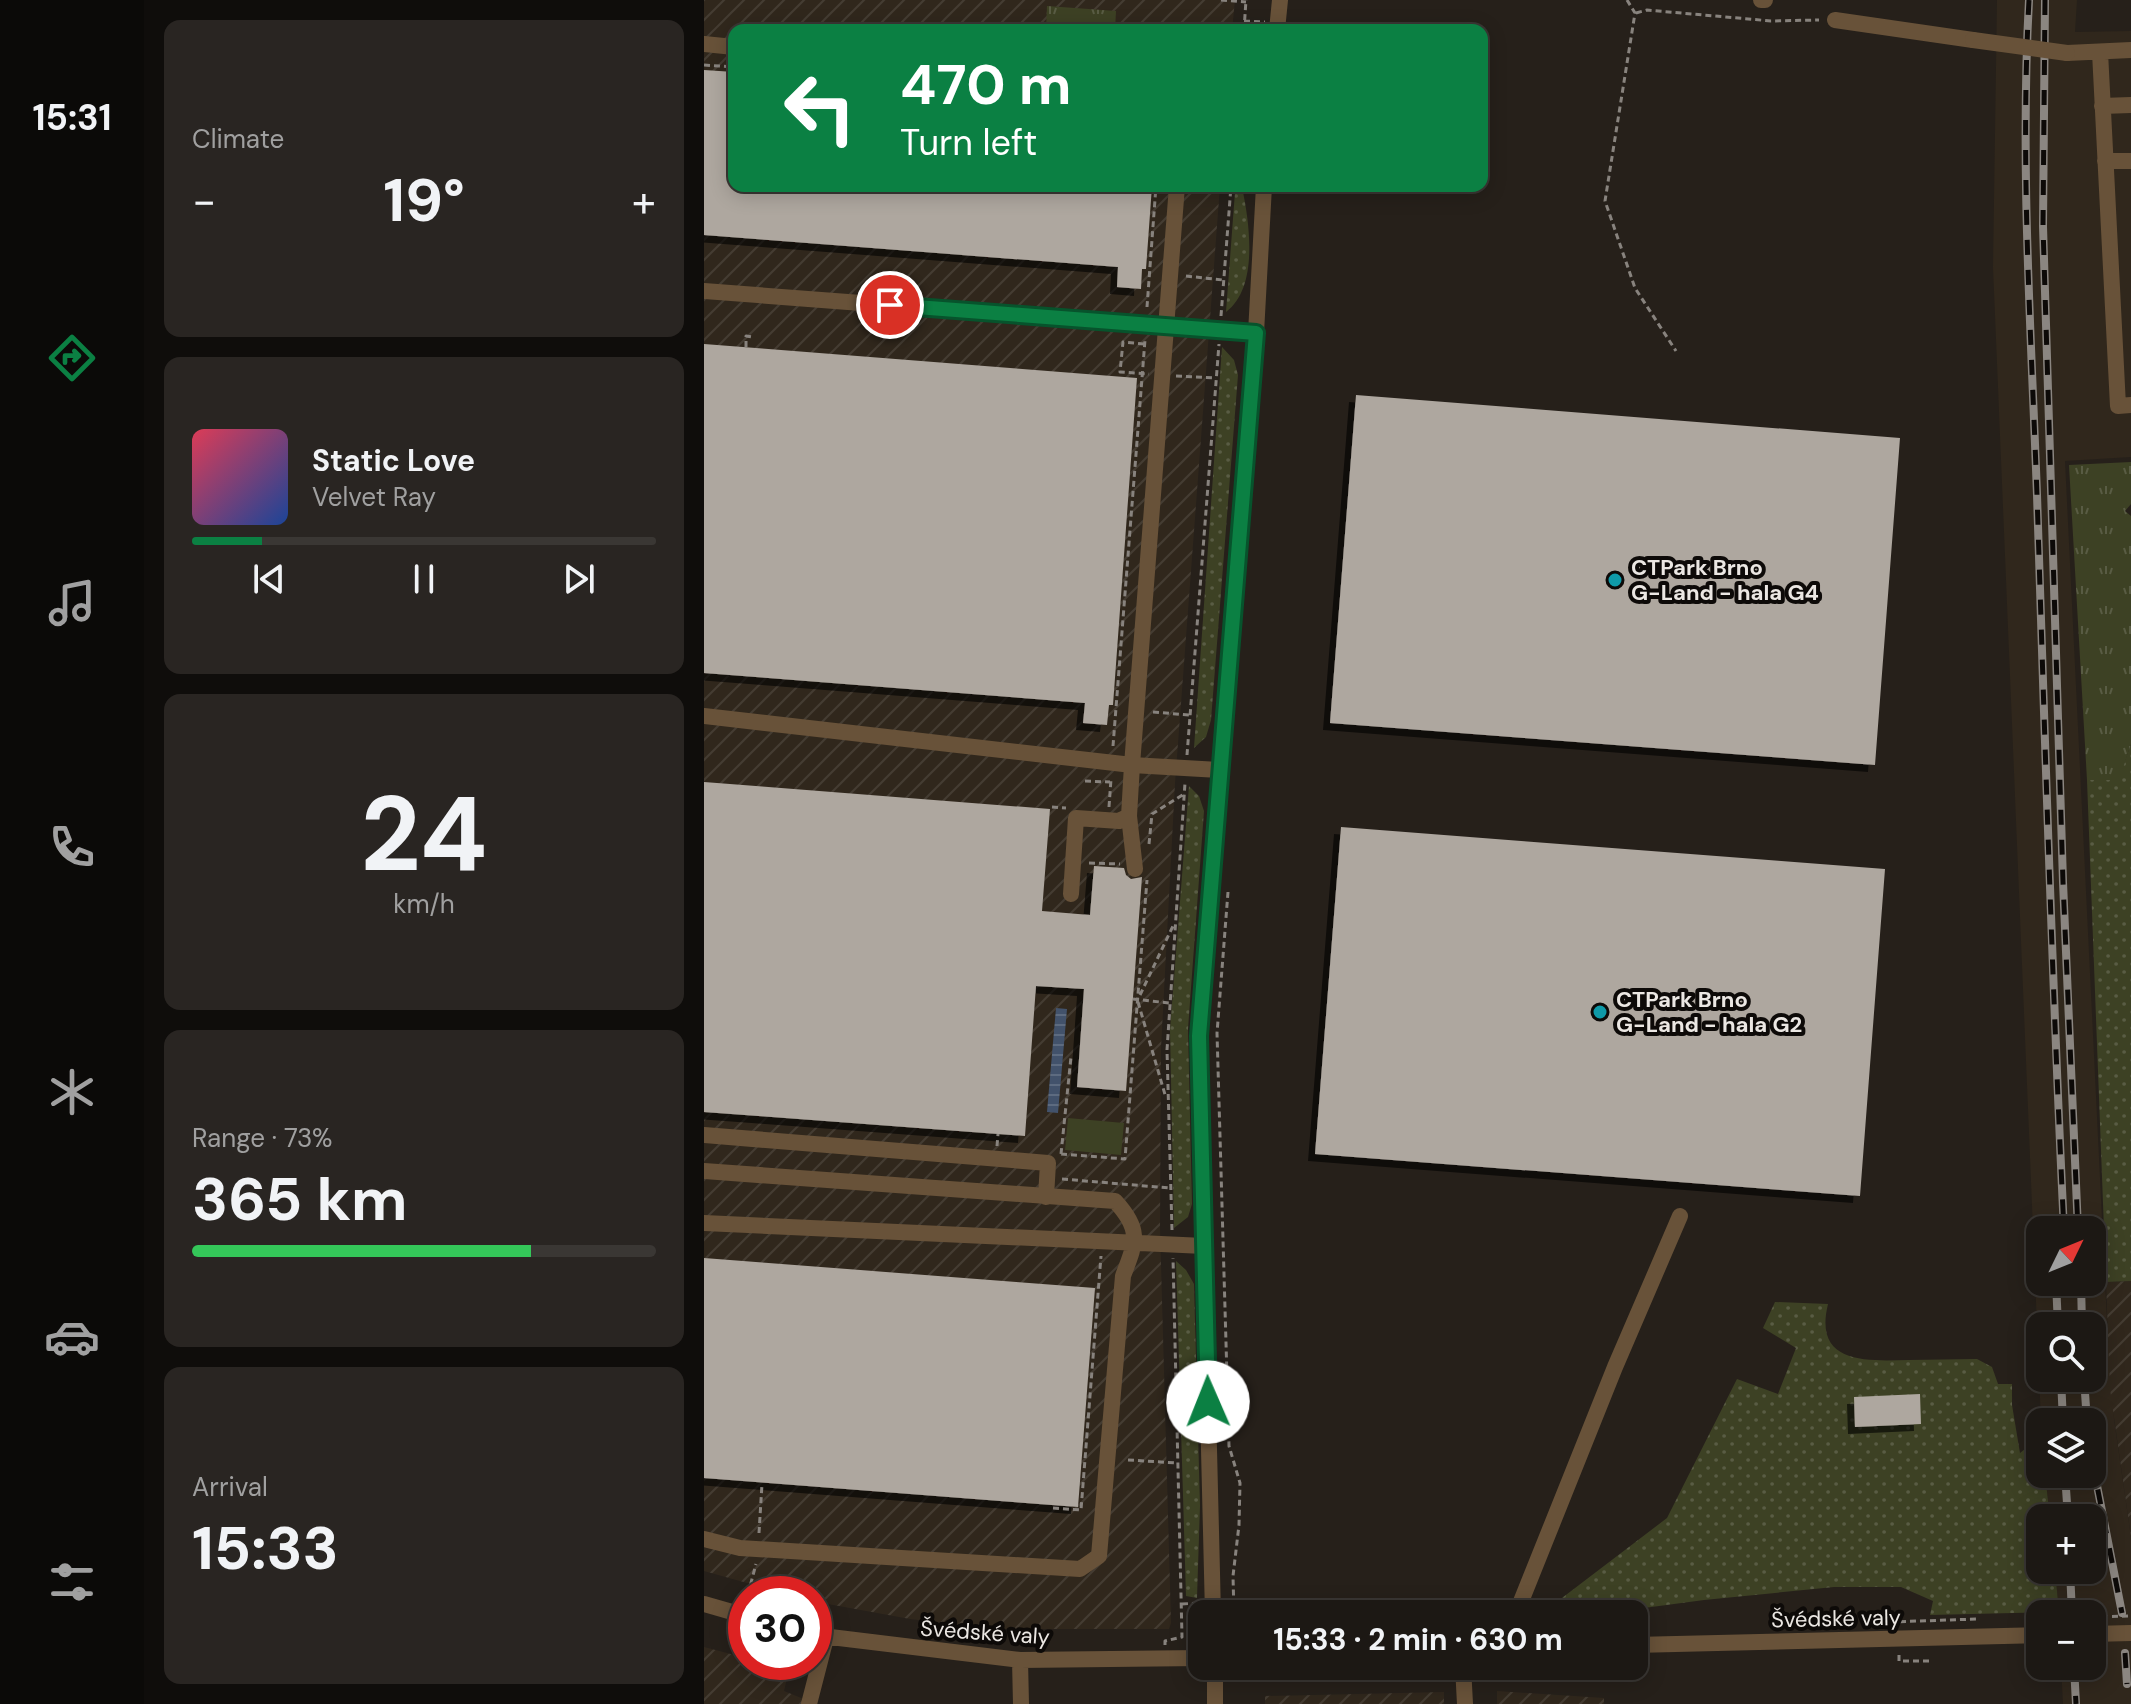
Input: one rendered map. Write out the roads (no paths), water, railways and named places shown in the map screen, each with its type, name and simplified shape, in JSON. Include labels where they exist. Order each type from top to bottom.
[{"type":"street","points":[[1274,24],[1280,0]]},
{"type":"street","points":[[1835,20],[2067,53],[2131,50]]},
{"type":"street","points":[[704,44],[728,46]]},
{"type":"street","points":[[2100,52],[2118,406],[2131,405]]},
{"type":"street","points":[[2102,106],[2131,105]]},
{"type":"street","points":[[2105,161],[2131,161]]},
{"type":"street","points":[[1139,872],[1132,765],[1177,192]]},
{"type":"street","points":[[1213,1600],[1199,1036],[1256,333],[1264,192]]},
{"type":"street","points":[[704,291],[1256,333]]},
{"type":"street","points":[[704,716],[1132,765],[1219,770]]},
{"type":"street","points":[[1071,894],[1076,818],[1119,821],[1136,815]]},
{"type":"street","points":[[704,1135],[1048,1163],[1046,1197]]},
{"type":"street","points":[[704,1171],[1115,1201],[1130,1216],[1135,1243],[1123,1276],[1099,1556],[1080,1569],[740,1548],[704,1539]]},
{"type":"street","points":[[1522,1600],[1615,1367],[1680,1216]]},
{"type":"street","points":[[704,1223],[1204,1246]]},
{"type":"street","points":[[704,1604],[728,1611]]},
{"type":"street","points":[[2106,1634],[2131,1633]]},
{"type":"street","name":"Švédské valy","points":[[1648,1645],[2026,1635]]},
{"type":"street","name":"Švédské valy","points":[[832,1638],[1020,1660],[1188,1658]]},
{"type":"street","points":[[1020,1660],[1021,1704]]},
{"type":"street","points":[[809,1704],[813,1680]]},
{"type":"street","points":[[1215,1680],[1215,1704]]},
{"type":"street","points":[[1464,1680],[1465,1704]]},
{"type":"water","points":[[1056,1008],[1067,1009],[1058,1113],[1047,1112]]},
{"type":"railway","points":[[2029,0],[2027,247],[2063,1216]]},
{"type":"railway","points":[[2045,0],[2043,226],[2063,882],[2077,1216]]},
{"type":"railway","points":[[2057,1296],[2057,1312]]},
{"type":"railway","points":[[2081,1296],[2082,1312]]},
{"type":"railway","points":[[2062,1392],[2062,1408]]},
{"type":"railway","points":[[2085,1392],[2086,1408]]},
{"type":"railway","points":[[2066,1488],[2067,1504]]},
{"type":"railway","points":[[2097,1488],[2122,1613]]},
{"type":"railway","points":[[2071,1584],[2071,1600]]},
{"type":"railway","points":[[2125,1653],[2127,1684]]},
{"type":"railway","points":[[2075,1680],[2076,1704]]},
{"type":"place","name":"CTPark Brno G-Land - hala G4","points":[[1615,580]]},
{"type":"place","name":"CTPark Brno G-Land - hala G2","points":[[1600,1012]]}]
